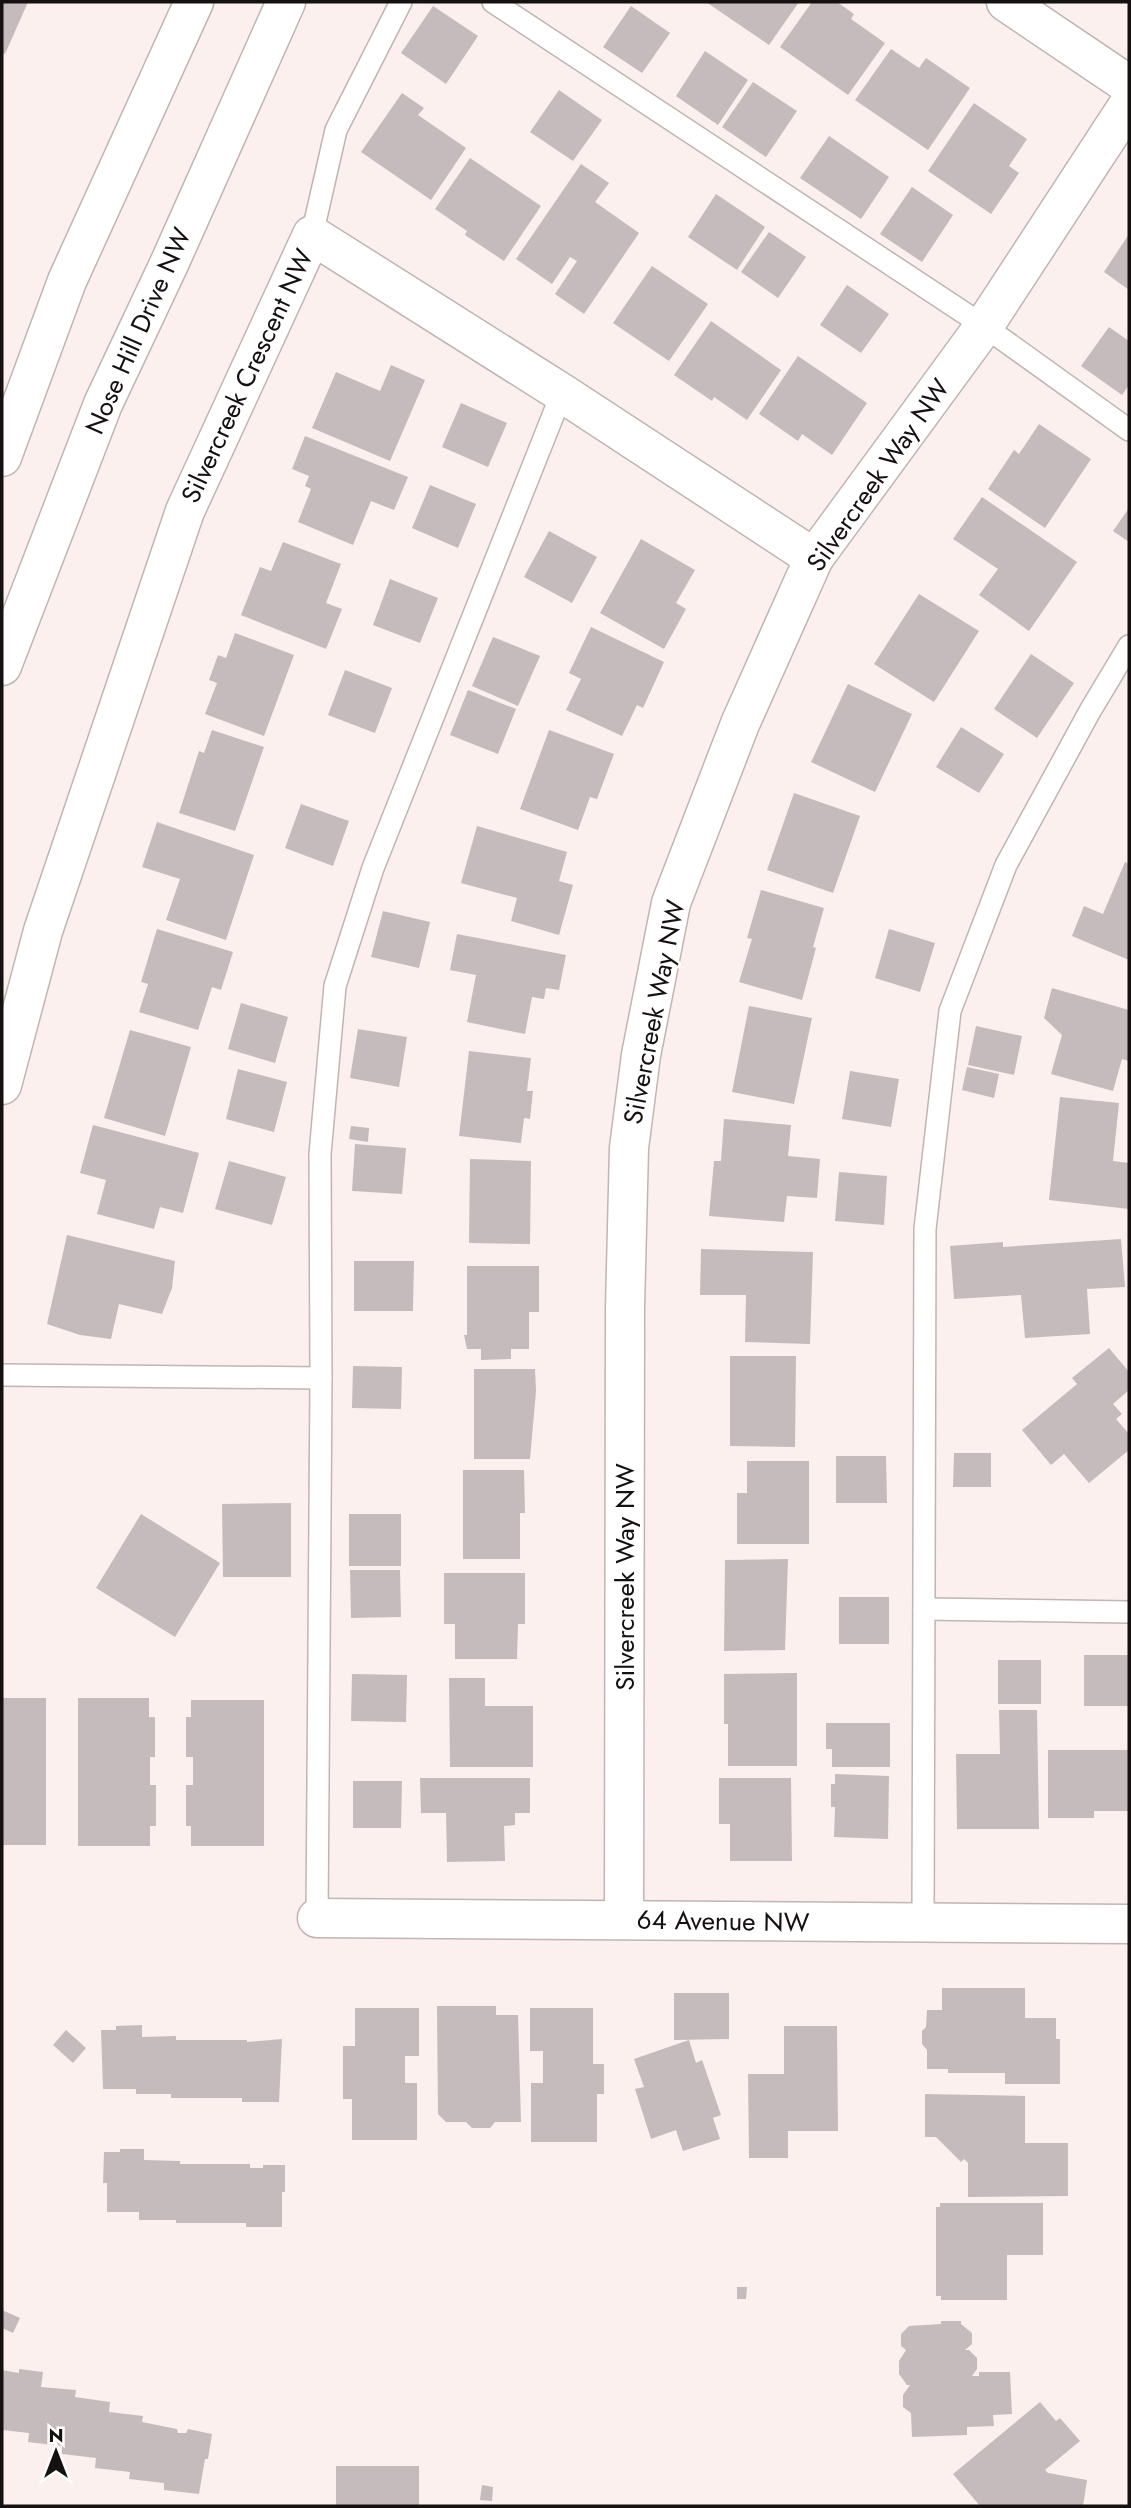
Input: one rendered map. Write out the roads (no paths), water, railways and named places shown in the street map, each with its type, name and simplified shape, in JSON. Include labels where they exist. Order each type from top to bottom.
[{"type":"street","points":[[2,457],[67,281],[194,2]]},
{"type":"street","name":"Nose Hill Drive NW","points":[[2,666],[103,404],[286,2]]},
{"type":"street","points":[[1006,2],[1129,85]]},
{"type":"street","name":"Silvercreek Way NW","points":[[624,1920],[626,1282],[629,1148],[641,1055],[671,903],[740,724],[814,558],[984,326],[1129,104]]},
{"type":"street","name":"Silvercreek Crescent NW","points":[[2,1085],[43,931],[185,511],[312,235],[562,393],[814,558]]},
{"type":"street","name":"64 Avenue NW","points":[[317,1919],[1129,1924]]},
{"type":"lane","points":[[312,235],[336,130],[401,2]]},
{"type":"lane","points":[[493,2],[984,326],[1129,430]]},
{"type":"lane","points":[[317,1919],[320,1154],[335,986],[373,868],[562,393]]},
{"type":"lane","points":[[923,1924],[925,1229],[950,1011],[1006,865],[1090,711],[1129,646]]},
{"type":"lane","points":[[2,1375],[321,1378]]},
{"type":"lane","points":[[925,1609],[1129,1612]]}]
